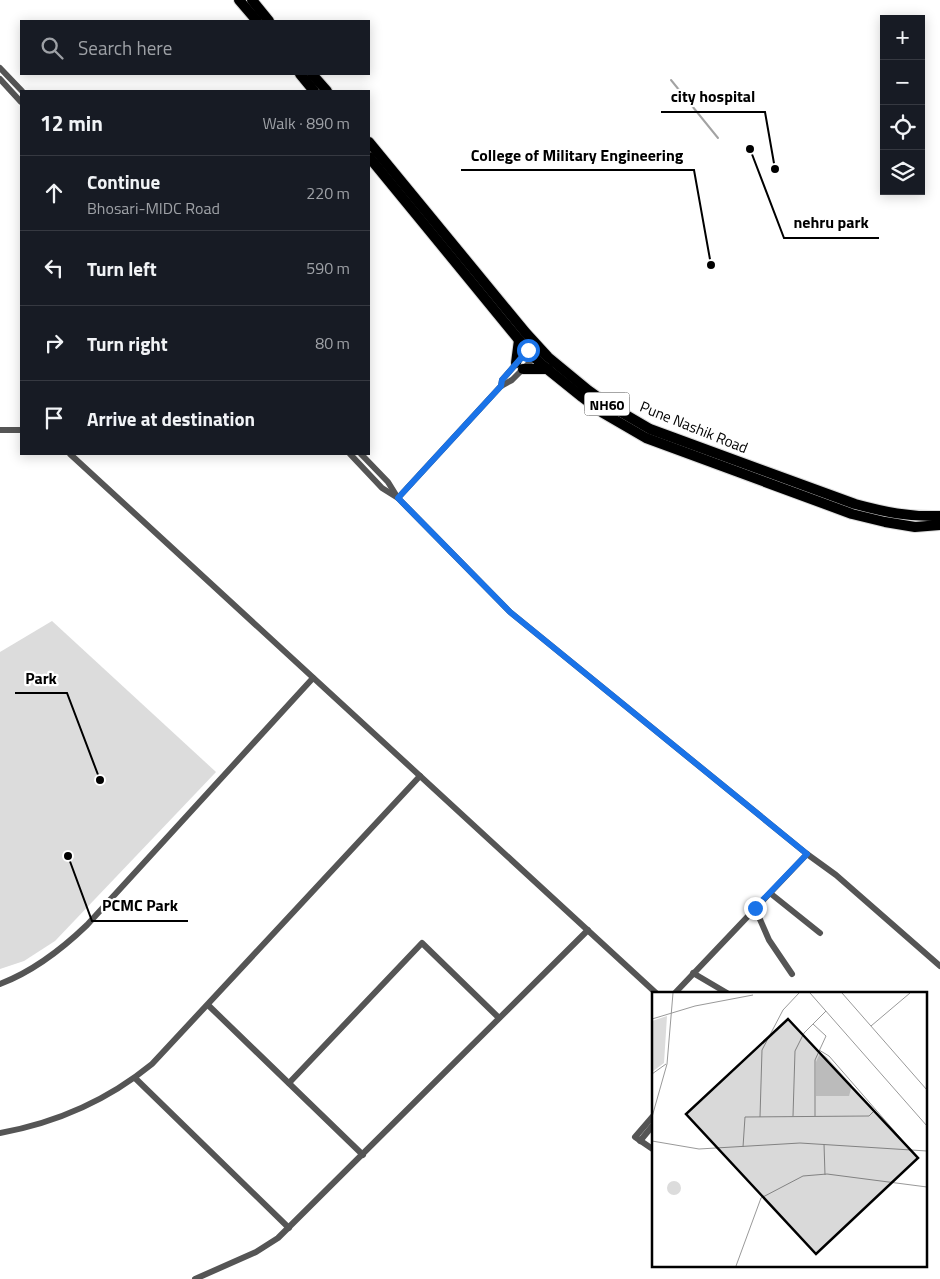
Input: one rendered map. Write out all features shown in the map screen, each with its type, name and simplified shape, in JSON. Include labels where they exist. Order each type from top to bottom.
[{"type":"highway","points":[[239,0],[256,20]]},
{"type":"highway","points":[[252,0],[268,20]]},
{"type":"highway","points":[[301,75],[313,90]]},
{"type":"highway","points":[[313,75],[326,90]]},
{"type":"highway","name":"Pune Nashik Road","points":[[370,143],[535,350],[548,370],[603,413],[646,438],[852,514],[915,527],[940,525]]},
{"type":"highway","name":"Pune Nashik Road","points":[[370,158],[519,340],[602,400],[650,429],[855,504],[915,517],[940,516]]},
{"type":"highway","points":[[519,340],[519,366],[548,370]]},
{"type":"street","points":[[1,71],[21,90]]},
{"type":"street","points":[[0,79],[20,101]]},
{"type":"street","points":[[398,498],[501,386],[502,380],[535,350]]},
{"type":"street","points":[[0,430],[20,430]]},
{"type":"street","points":[[71,455],[655,992]]},
{"type":"street","points":[[351,455],[382,488],[398,498]]},
{"type":"street","points":[[362,455],[388,482],[398,498],[510,612],[807,854],[836,875],[940,966]]},
{"type":"street","points":[[0,984],[30,971],[45,961],[87,925],[313,678]]},
{"type":"street","points":[[0,1133],[28,1127],[71,1113],[98,1100],[135,1078],[165,1051],[420,776]]},
{"type":"street","points":[[676,992],[807,854]]},
{"type":"street","points":[[770,893],[820,933]]},
{"type":"street","points":[[755,908],[769,940],[792,974]]},
{"type":"street","points":[[195,1279],[256,1252],[278,1238],[588,930]]},
{"type":"street","points":[[289,1083],[422,943],[499,1018]]},
{"type":"street","points":[[693,973],[725,992]]},
{"type":"street","points":[[208,1005],[362,1155]]},
{"type":"street","points":[[135,1078],[289,1228]]},
{"type":"street","points":[[652,1117],[635,1137],[652,1149]]},
{"type":"street","points":[[640,1141],[652,1126]]},
{"type":"shaded area","points":[[52,621],[216,772],[55,941],[24,961],[0,969],[0,652]]},
{"type":"waterway","points":[[671,80],[718,138]]},
{"type":"place","name":"nehru park","points":[[750,149]]},
{"type":"place","name":"city hospital","points":[[775,169]]},
{"type":"place","name":"College of Military Engineering","points":[[711,265]]},
{"type":"place","name":"Park","points":[[100,780]]},
{"type":"place","name":"PCMC Park","points":[[68,856]]},
{"type":"route","points":[[528,350],[502,380],[501,386],[398,498],[510,612],[807,854],[755,908]]}]
